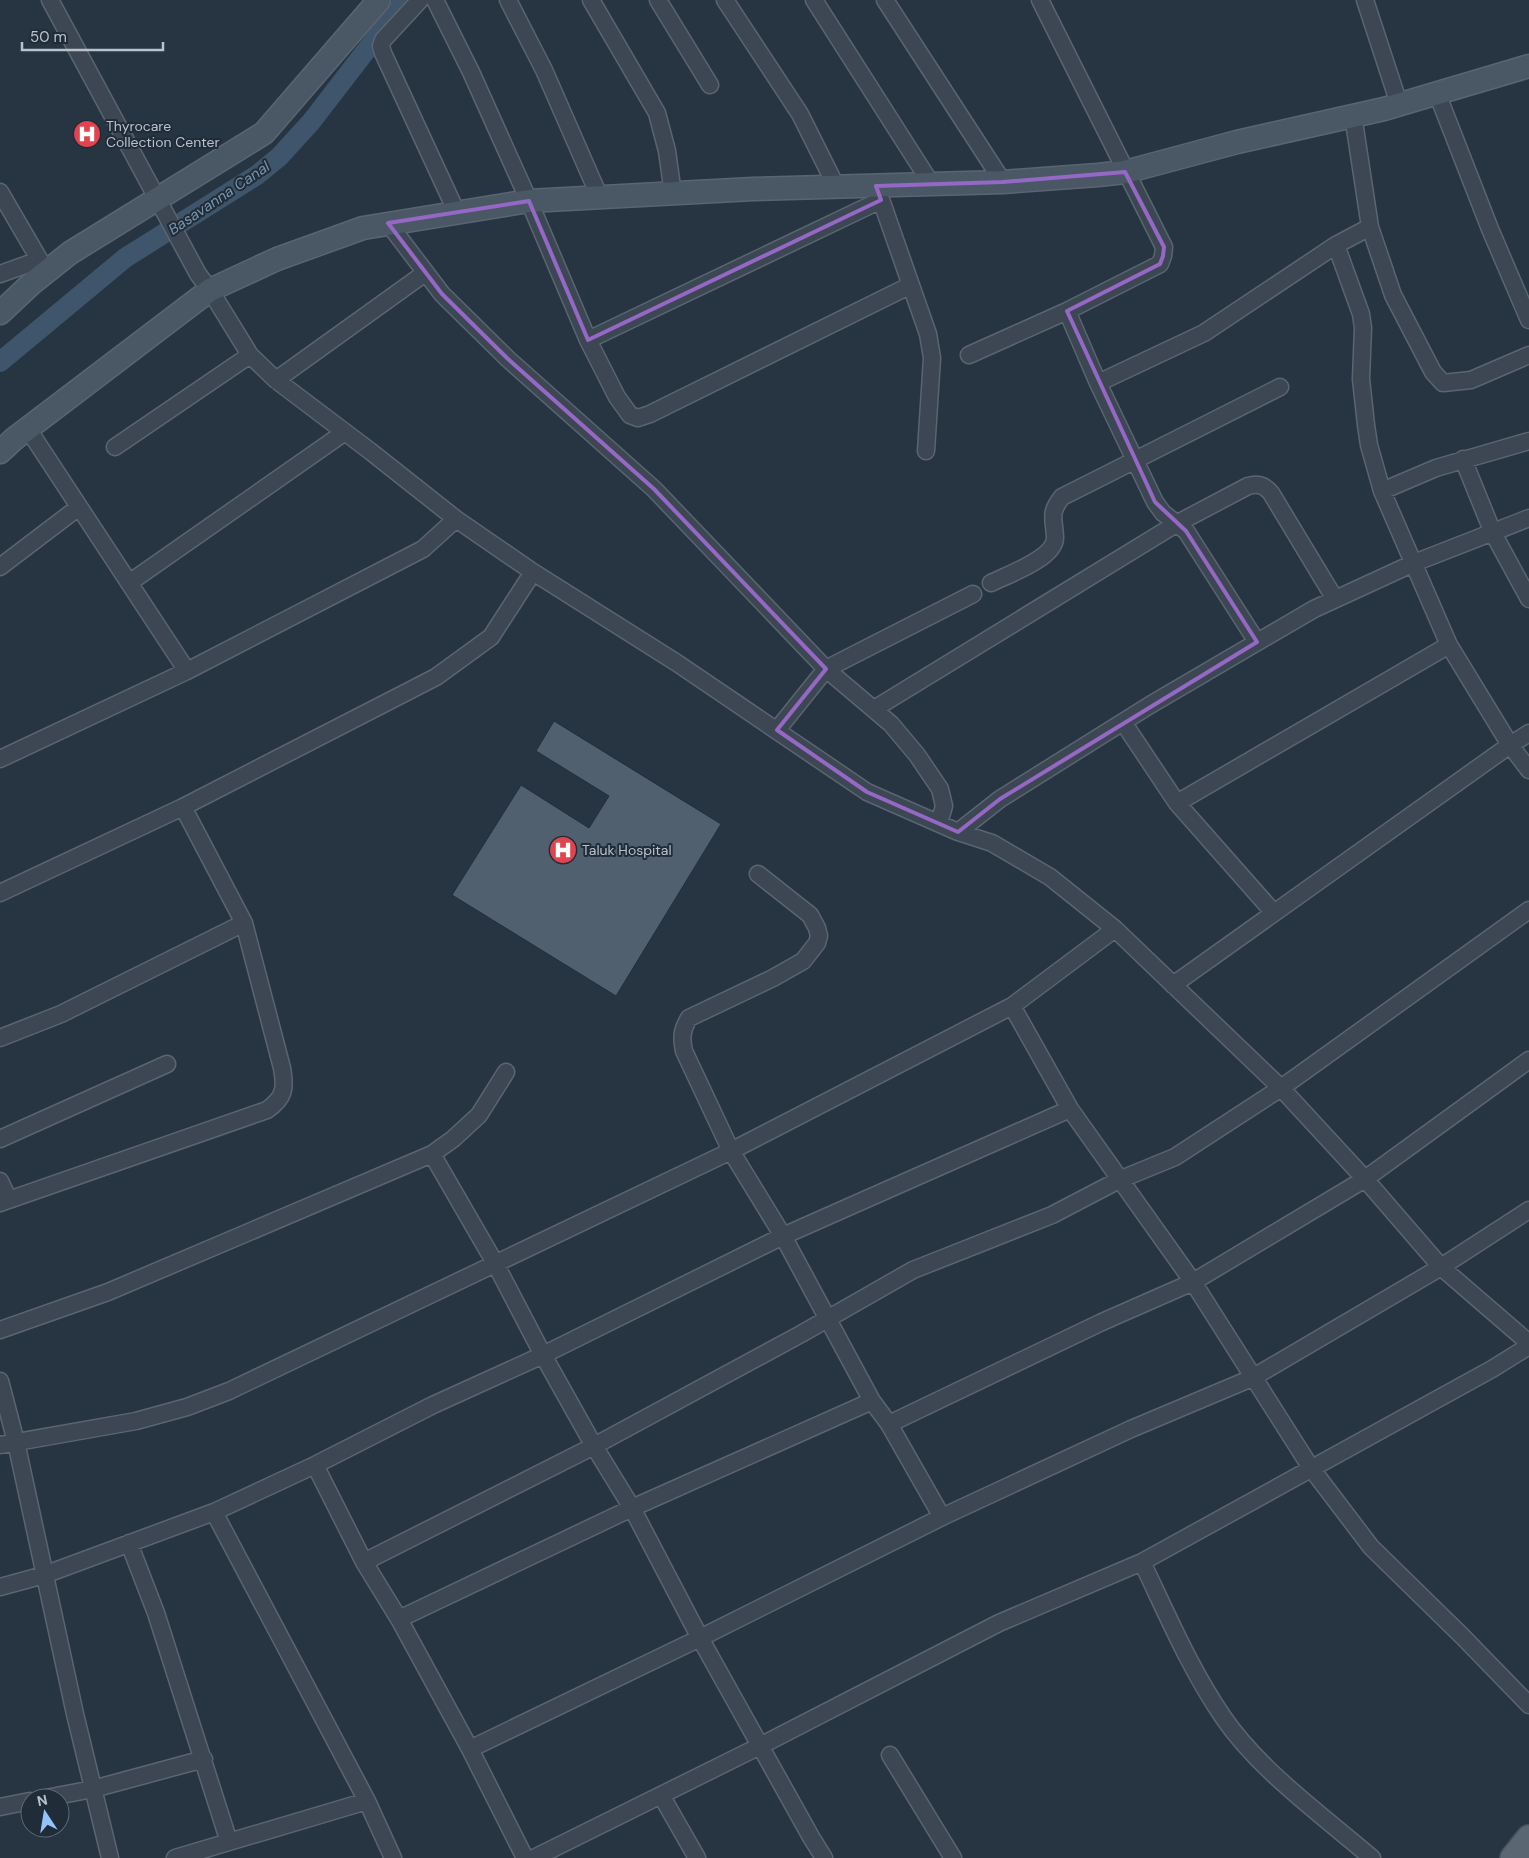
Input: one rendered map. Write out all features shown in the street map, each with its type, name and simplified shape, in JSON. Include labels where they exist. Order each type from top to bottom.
[{"type":"street","points":[[50,0],[204,282],[250,355],[276,380],[456,519],[533,572],[677,663],[867,792],[958,832],[992,843],[1050,877],[1115,929],[1281,1088],[1365,1179],[1441,1267],[1529,1344],[1492,1368],[1142,1562],[999,1623],[760,1746],[534,1858]]},
{"type":"street","points":[[0,274],[42,266],[162,207],[264,133],[379,0]]},
{"type":"street","points":[[420,0],[383,40],[383,53],[457,213]]},
{"type":"street","points":[[435,0],[471,72],[529,201],[588,340],[617,397],[630,415],[638,418],[650,414],[911,285]]},
{"type":"street","points":[[508,0],[544,70],[600,198]]},
{"type":"street","points":[[591,0],[657,113],[667,151],[673,194]]},
{"type":"street","points":[[658,0],[710,85]]},
{"type":"street","points":[[725,0],[800,114],[837,188]]},
{"type":"street","points":[[814,0],[932,185]]},
{"type":"street","points":[[885,0],[1003,182]]},
{"type":"street","points":[[970,355],[1067,311],[1160,264],[1163,256],[1164,247],[1040,0]]},
{"type":"street","points":[[1365,0],[1399,104]]},
{"type":"street","points":[[0,452],[204,282],[277,259],[363,228],[529,201],[753,189],[837,188],[879,193],[932,185],[1098,176],[1125,172],[1237,142],[1353,116],[1529,66]]},
{"type":"street","points":[[1437,93],[1490,229],[1529,320]]},
{"type":"street","points":[[1353,116],[1370,228],[1393,296],[1429,364],[1443,383],[1471,380],[1529,355]]},
{"type":"street","points":[[0,192],[42,266]]},
{"type":"street","points":[[588,340],[879,193]]},
{"type":"street","points":[[879,193],[928,334],[932,358],[926,451]]},
{"type":"street","points":[[388,224],[442,294],[508,359],[654,489],[826,669],[897,730],[940,789],[944,806],[939,823]]},
{"type":"street","points":[[1098,383],[1204,333],[1336,245],[1370,228]]},
{"type":"street","points":[[1336,245],[1361,314],[1363,328],[1361,379],[1366,425],[1369,445],[1382,491],[1449,645],[1510,745],[1529,770]]},
{"type":"street","points":[[0,313],[42,266]]},
{"type":"street","points":[[276,380],[426,274]]},
{"type":"street","points":[[1067,311],[1098,383],[1155,502],[1163,513],[1186,531],[1257,642]]},
{"type":"street","points":[[115,447],[250,355]]},
{"type":"street","points":[[991,583],[1041,558],[1049,552],[1056,539],[1052,514],[1055,505],[1062,497],[1280,387]]},
{"type":"street","points":[[28,429],[187,671]]},
{"type":"street","points":[[129,583],[345,432]]},
{"type":"street","points":[[1382,491],[1462,459],[1529,441]]},
{"type":"street","points":[[1462,459],[1493,533],[1529,599]]},
{"type":"street","points":[[874,709],[1176,524],[1248,486],[1259,484],[1266,487],[1335,599]]},
{"type":"street","points":[[0,567],[79,507]]},
{"type":"street","points":[[958,832],[1000,799],[1123,722],[1314,609],[1414,563],[1529,518]]},
{"type":"street","points":[[0,759],[187,671],[423,549],[456,519]]},
{"type":"street","points":[[0,893],[183,807],[436,678],[491,638],[533,572]]},
{"type":"street","points":[[777,730],[826,669],[973,594]]},
{"type":"street","points":[[1177,803],[1449,645]]},
{"type":"street","points":[[1123,722],[1177,803],[1274,913]]},
{"type":"street","points":[[1173,985],[1529,733]]},
{"type":"street","points":[[0,1181],[4,1201],[266,1110],[276,1104],[283,1093],[284,1082],[244,923],[183,807]]},
{"type":"street","points":[[758,874],[810,915],[817,928],[819,936],[817,943],[812,952],[802,961],[773,978],[689,1018],[682,1030],[684,1051],[731,1151],[783,1236],[872,1401],[889,1424],[942,1517]]},
{"type":"street","points":[[364,1562],[594,1446],[828,1319],[913,1270],[1052,1215],[1119,1180],[1175,1157],[1281,1088],[1529,910]]},
{"type":"street","points":[[0,1038],[61,1014],[244,923]]},
{"type":"street","points":[[0,1445],[136,1422],[187,1407],[228,1391],[731,1151],[1012,1006],[1115,929]]},
{"type":"street","points":[[1012,1006],[1070,1109],[1193,1282],[1252,1378],[1312,1468],[1370,1547],[1456,1630],[1529,1705]]},
{"type":"street","points":[[889,1424],[1094,1326],[1193,1282],[1365,1179],[1529,1060]]},
{"type":"street","points":[[0,1139],[167,1064]]},
{"type":"street","points":[[0,1330],[108,1292],[432,1154],[453,1139],[479,1115],[506,1072]]},
{"type":"street","points":[[0,1588],[44,1575],[214,1512],[315,1465],[783,1236],[1070,1109]]},
{"type":"street","points":[[432,1154],[495,1263],[594,1446],[632,1508],[700,1638],[824,1858]]},
{"type":"street","points":[[470,1749],[700,1638],[942,1517],[1131,1429],[1252,1378],[1441,1267],[1529,1210]]},
{"type":"street","points":[[0,1381],[16,1442],[44,1575],[110,1858]]},
{"type":"street","points":[[399,1619],[632,1508],[872,1401]]},
{"type":"street","points":[[315,1465],[364,1562],[399,1619],[470,1749],[525,1858]]},
{"type":"street","points":[[214,1512],[367,1801],[393,1858]]},
{"type":"street","points":[[130,1543],[156,1613],[229,1842]]},
{"type":"street","points":[[1142,1562],[1193,1667],[1223,1717],[1238,1736],[1278,1778],[1372,1858]]},
{"type":"street","points":[[890,1755],[953,1858]]},
{"type":"street","points":[[70,1793],[204,1759]]},
{"type":"street","points":[[661,1795],[697,1858]]},
{"type":"street","points":[[174,1858],[367,1801]]},
{"type":"street","points":[[0,1807],[20,1803]]},
{"type":"highlighted area","points":[[1125,172],[1164,247],[1160,264],[1067,311],[1155,502],[1186,531],[1257,642],[1000,799],[958,832],[867,792],[777,730],[826,669],[654,489],[508,359],[442,294],[388,223],[529,201],[588,340],[881,200],[876,186],[1003,182]]},
{"type":"building","name":"Taluk Hospital","points":[[554,721],[721,824],[616,996],[452,895],[521,785],[589,828],[609,796],[536,751]]},
{"type":"waterway","name":"Basavanna Canal","points":[[0,362],[125,258],[257,175],[279,157],[311,122],[405,0]]},
{"type":"place","name":"Thyrocare Collection Center","points":[[87,134]]},
{"type":"place","name":"Taluk Hospital","points":[[563,850]]}]
